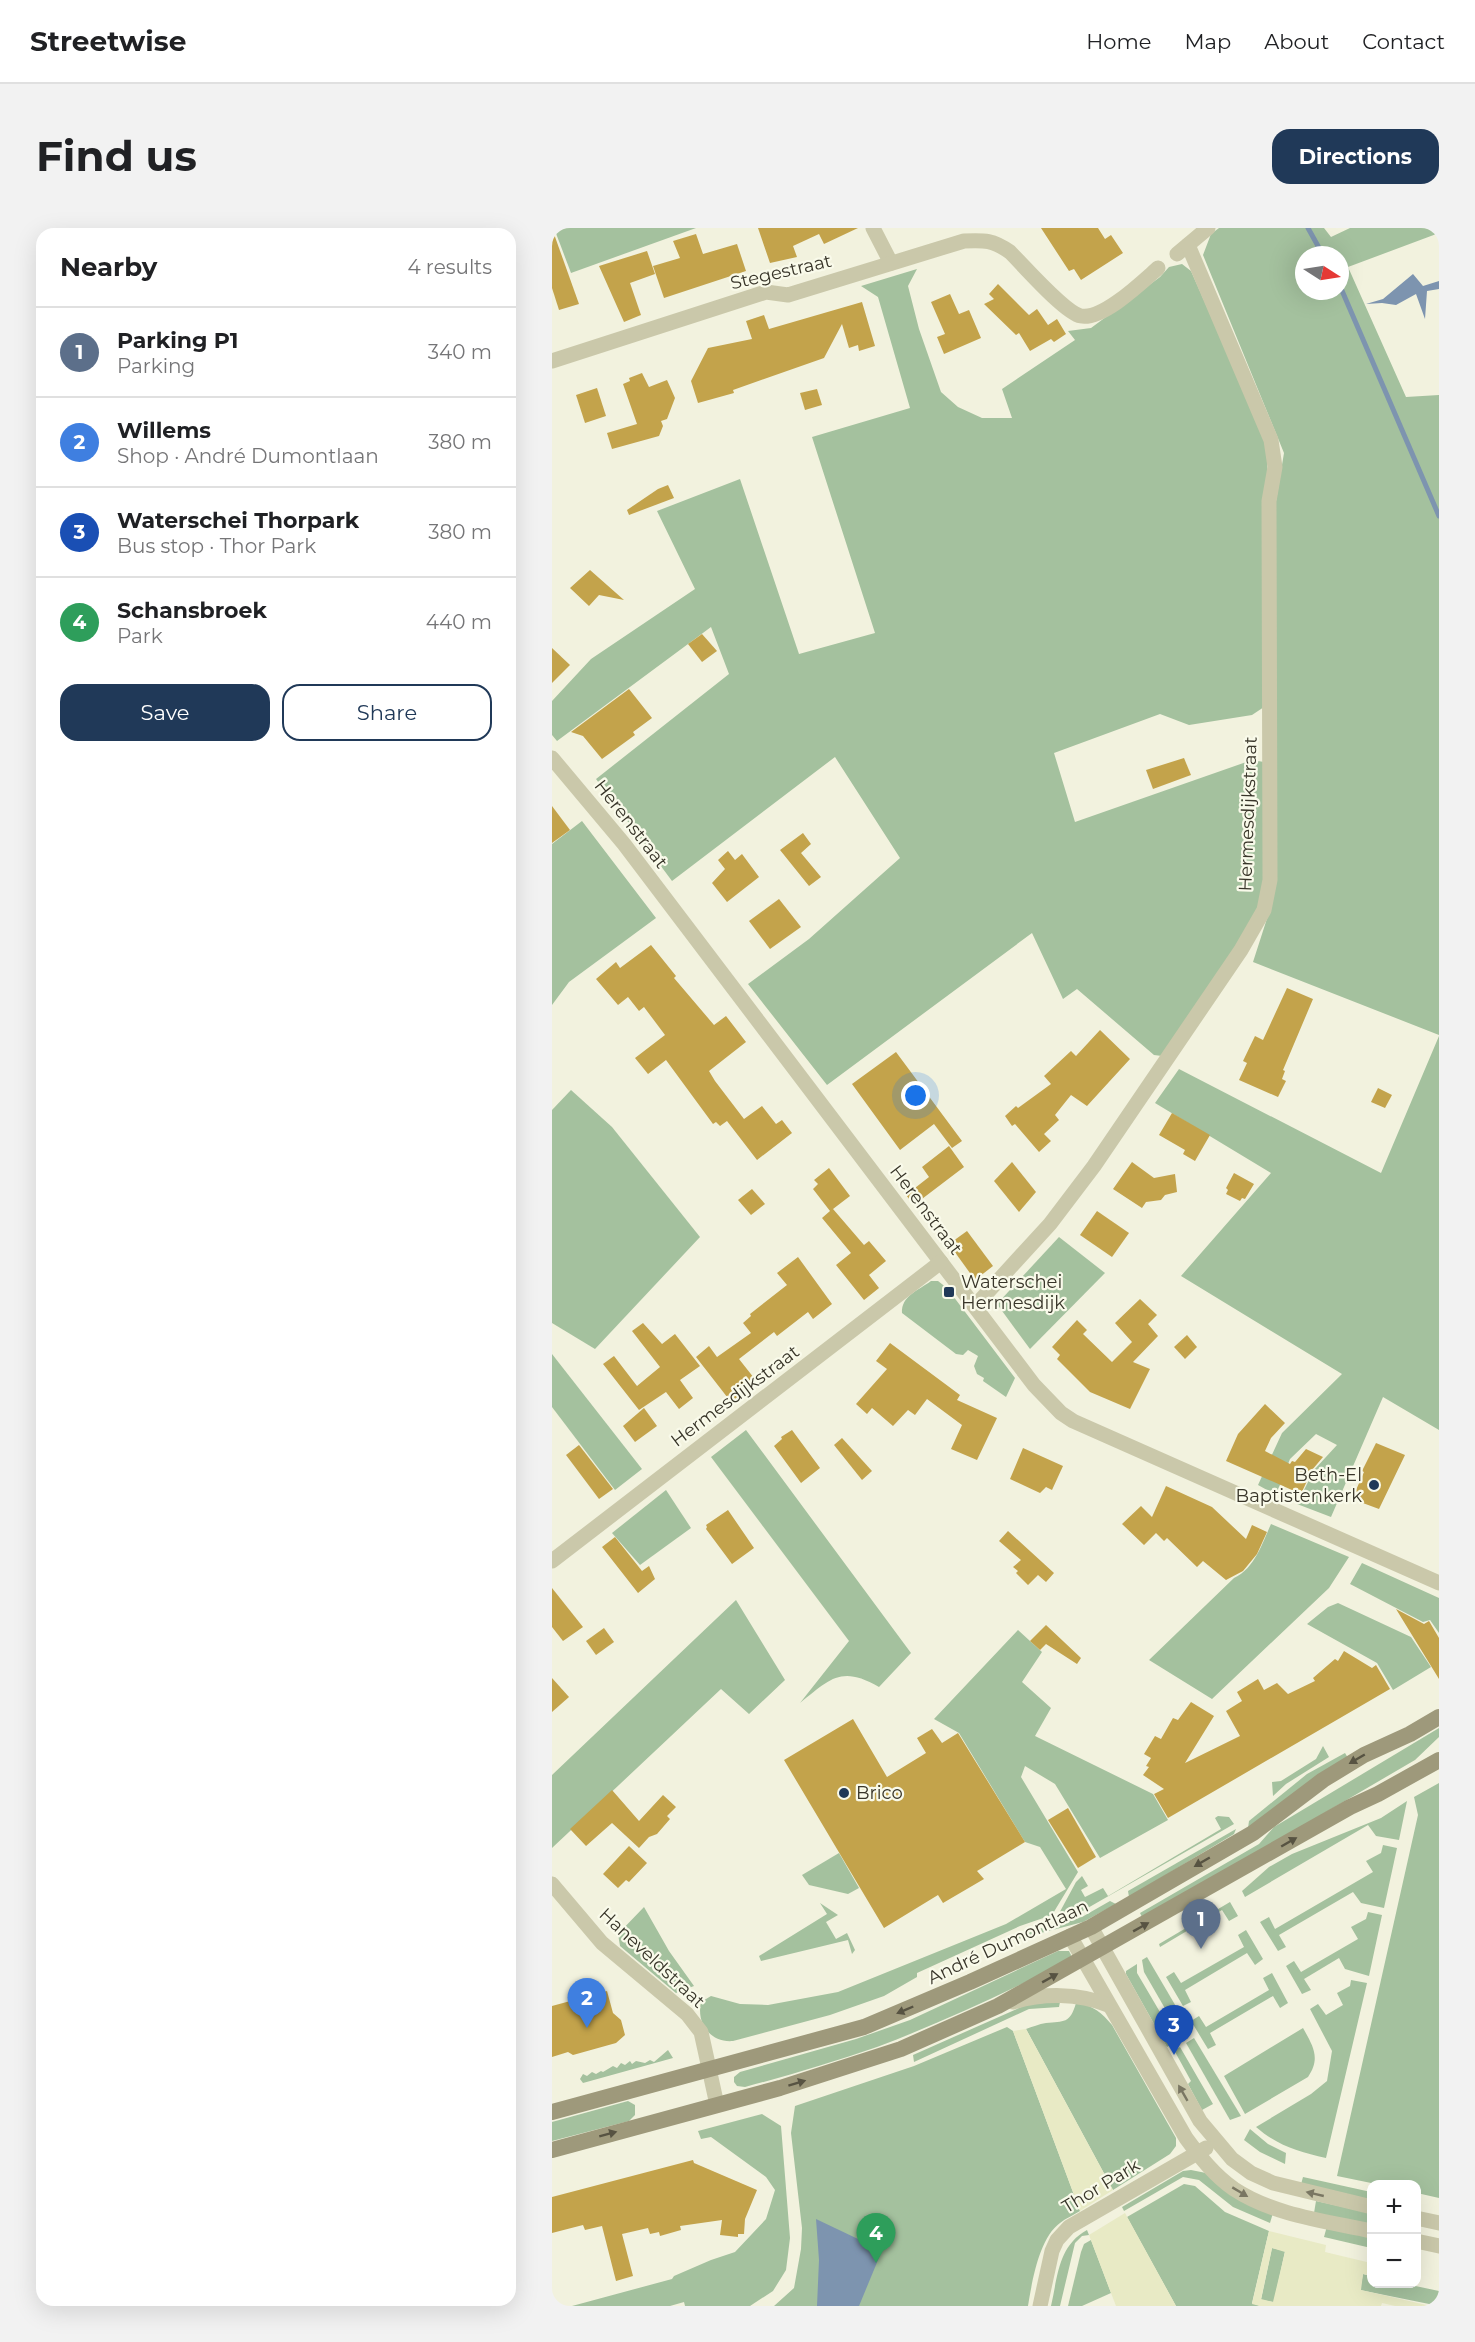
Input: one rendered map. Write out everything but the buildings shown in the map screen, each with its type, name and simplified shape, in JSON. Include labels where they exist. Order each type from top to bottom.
[{"type":"main road","name":"André Dumontlaan","points":[[552,2112],[864,2027],[970,1982],[1091,1927],[1253,1833],[1323,1780],[1364,1755],[1410,1734],[1439,1716]]},
{"type":"main road","points":[[552,2150],[717,2105],[902,2049],[998,2006],[1350,1807],[1439,1760]]},
{"type":"street","points":[[873,228],[891,263]]},
{"type":"street","name":"Hermesdijkstraat","points":[[975,1306],[1050,1224],[1094,1166],[1241,950],[1263,910],[1270,880],[1269,501],[1275,467],[1271,440],[1182,249],[1208,228]]},
{"type":"street","name":"Stegestraat","points":[[552,361],[766,292],[788,295],[964,241],[986,240],[1010,252],[1068,310],[1083,317],[1099,313],[1117,302],[1158,268]]},
{"type":"street","name":"Herenstraat","points":[[552,758],[624,844],[1034,1384],[1062,1413],[1073,1421],[1439,1583]]},
{"type":"street","name":"Hermesdijkstraat","points":[[552,1561],[941,1262]]},
{"type":"street","name":"Haneveldstraat","points":[[552,1884],[602,1943],[687,2014],[701,2032],[717,2105]]},
{"type":"street","points":[[1091,1927],[1200,2121],[1216,2141],[1242,2166],[1273,2183],[1367,2206]]},
{"type":"street","points":[[1070,1936],[1186,2138],[1210,2169],[1233,2188],[1253,2200],[1286,2211],[1367,2230]]},
{"type":"street","points":[[998,2006],[1027,1998],[1050,1995],[1096,2001],[1108,2005]]},
{"type":"street","name":"Thor Park","points":[[1040,2306],[1052,2251],[1057,2240],[1069,2227],[1216,2141]]},
{"type":"street","points":[[1421,2219],[1439,2223]]},
{"type":"street","points":[[1421,2242],[1439,2246]]},
{"type":"shaded area","points":[[554,228],[696,228],[571,273]]},
{"type":"shaded area","points":[[1219,228],[1324,228],[1331,237],[1350,228],[1439,228],[1439,233],[1349,267],[1349,246],[1295,246],[1295,300],[1349,300],[1349,269],[1406,397],[1439,395],[1439,1035],[1253,962],[1272,903],[1274,513],[1284,453],[1203,255],[1211,234]]},
{"type":"shaded area","points":[[1182,264],[1191,271],[1266,440],[1268,478],[1264,707],[1252,715],[1189,725],[1160,714],[1054,753],[1075,822],[1252,760],[1264,762],[1266,847],[1262,895],[1251,926],[1162,1056],[1154,1055],[1077,989],[1063,999],[1032,933],[827,1085],[748,984],[809,939],[900,858],[835,757],[672,881],[596,779],[729,674],[711,627],[557,741],[552,735],[552,701],[591,659],[695,589],[657,511],[740,479],[799,654],[875,633],[812,437],[910,408],[878,297],[861,286],[917,269],[908,286],[919,329],[941,392],[958,407],[982,418],[1012,418],[1002,389],[1075,340],[1068,331],[1091,328],[1160,277],[1169,267]]},
{"type":"shaded area","points":[[582,821],[656,918],[569,982],[552,1005],[552,844]]},
{"type":"shaded area","points":[[1439,1036],[1439,1430],[1383,1397],[1331,1517],[1297,1504],[1314,1470],[1337,1445],[1316,1434],[1290,1459],[1276,1495],[1258,1485],[1282,1433],[1342,1374],[1181,1276],[1271,1173],[1155,1103],[1179,1069],[1381,1173]]},
{"type":"shaded area","points":[[571,1090],[612,1127],[700,1237],[595,1349],[552,1323],[552,1110]]},
{"type":"shaded area","points":[[1059,1237],[1105,1273],[1030,1349],[997,1304]]},
{"type":"shaded area","points":[[931,1281],[938,1281],[947,1288],[1015,1378],[1006,1397],[977,1374],[974,1366],[978,1356],[968,1350],[963,1355],[956,1354],[902,1313],[904,1302]]},
{"type":"shaded area","points":[[552,1354],[642,1469],[615,1490],[552,1407]]},
{"type":"shaded area","points":[[746,1430],[911,1653],[879,1687],[866,1680],[845,1676],[828,1682],[800,1703],[849,1641],[711,1457]]},
{"type":"shaded area","points":[[666,1490],[691,1528],[640,1565],[612,1533]]},
{"type":"shaded area","points":[[1271,1524],[1349,1557],[1329,1588],[1212,1699],[1149,1660],[1253,1562]]},
{"type":"shaded area","points":[[1362,1563],[1439,1598],[1439,1633],[1430,1620],[1423,1622],[1350,1584]]},
{"type":"shaded area","points":[[736,1600],[785,1680],[749,1714],[721,1689],[552,1848],[552,1775]]},
{"type":"shaded area","points":[[1338,1603],[1411,1637],[1431,1667],[1393,1690],[1377,1663],[1307,1624],[1328,1607]]},
{"type":"shaded area","points":[[1018,1630],[1042,1652],[1022,1682],[1051,1708],[1035,1736],[1153,1794],[1168,1820],[1100,1858],[1055,1784],[1025,1766],[1021,1777],[1078,1872],[1052,1915],[1020,1926],[917,1973],[917,1977],[884,1996],[830,2015],[733,2041],[718,2039],[712,2035],[703,2025],[700,2010],[701,2002],[711,1996],[740,2004],[768,2005],[838,1992],[1006,1924],[1066,1889],[1040,1847],[1025,1842],[959,1733],[934,1719]]},
{"type":"shaded area","points":[[1439,1728],[1439,1737],[1415,1760],[1143,1919],[1140,1913],[1259,1844],[1274,1827]]},
{"type":"shaded area","points":[[1323,1746],[1329,1757],[1286,1784],[1273,1796],[1272,1782],[1281,1781],[1316,1759]]},
{"type":"shaded area","points":[[1345,1753],[1348,1758],[1248,1828],[1249,1821],[1307,1774]]},
{"type":"shaded area","points":[[1439,1783],[1439,2198],[1421,2194],[1421,2180],[1367,2180],[1367,2182],[1337,2176],[1418,1815],[1414,1797]]},
{"type":"shaded area","points":[[1407,1801],[1399,1840],[1376,1836],[1368,1825],[1245,1897],[1242,1891],[1269,1867],[1292,1854],[1381,1818]]},
{"type":"shaded area","points":[[1229,1817],[1234,1824],[1079,1913],[1056,1919],[1076,1882],[1082,1876],[1088,1886],[1081,1890],[1085,1897],[1103,1888],[1108,1896],[1221,1829],[1215,1818]]},
{"type":"shaded area","points":[[1236,1829],[1234,1834],[1129,1897],[1128,1891]]},
{"type":"shaded area","points":[[1383,1845],[1397,1848],[1384,1908],[1361,1903],[1353,1892],[1279,1935],[1286,1947],[1278,1951],[1260,1922],[1269,1917],[1275,1929],[1373,1872],[1366,1861],[1381,1853]]},
{"type":"shaded area","points":[[839,1853],[859,1888],[848,1894],[809,1885],[802,1875]]},
{"type":"shaded area","points":[[1110,1901],[1116,1904],[1083,1922],[1018,1939],[1017,1937],[1053,1924],[1082,1917]]},
{"type":"shaded area","points":[[1230,1902],[1238,1916],[1229,1921],[1222,1910],[1160,1947],[1159,1944]]},
{"type":"shaded area","points":[[820,1903],[838,1915],[826,1922],[836,1939],[847,1933],[855,1950],[852,1954],[848,1940],[761,1961],[759,1956],[827,1914]]},
{"type":"shaded area","points":[[644,1907],[669,1951],[694,1986],[676,1993],[620,1946],[618,1934]]},
{"type":"shaded area","points":[[1368,1912],[1382,1915],[1369,1976],[1345,1969],[1339,1958],[1304,1979],[1311,1990],[1302,1994],[1286,1966],[1294,1961],[1301,1972],[1358,1939],[1351,1927],[1366,1919]]},
{"type":"shaded area","points":[[1246,1930],[1263,1959],[1255,1965],[1247,1953],[1185,1990],[1191,2002],[1183,2006],[1166,1977],[1174,1972],[1181,1983],[1244,1947],[1238,1935]]},
{"type":"shaded area","points":[[1058,1951],[1069,1951],[1070,1960],[975,2006],[902,2037],[828,2063],[745,2087],[737,2086],[734,2082],[734,2077],[740,2072],[856,2039],[910,2020]]},
{"type":"shaded area","points":[[1147,1957],[1191,2032],[1182,2038],[1144,1972],[1142,1960]]},
{"type":"shaded area","points":[[1137,1964],[1137,1973],[1177,2041],[1167,2047],[1126,1974],[1126,1971]]},
{"type":"shaded area","points":[[1272,1973],[1288,2003],[1280,2008],[1273,1996],[1210,2033],[1216,2045],[1208,2049],[1191,2021],[1199,2016],[1206,2027],[1269,1990],[1263,1978]]},
{"type":"shaded area","points":[[1351,1980],[1367,1983],[1326,2158],[1289,2147],[1272,2139],[1256,2127],[1311,2094],[1327,2081],[1332,2051],[1310,2009],[1318,2004],[1326,2015],[1343,2005],[1337,1993],[1350,1986]]},
{"type":"shaded area","points":[[1060,2002],[1059,2007],[1029,2009],[914,2062],[913,2055],[1028,2004]]},
{"type":"shaded area","points":[[1076,2003],[1097,2010],[1112,2025],[1176,2138],[1176,2146],[1170,2154],[1113,2190],[1026,2029],[1043,2023],[1066,2020]]},
{"type":"shaded area","points":[[1007,2027],[1013,2031],[1080,2211],[1060,2223],[1047,2239],[1038,2261],[1028,2306],[774,2306],[794,2288],[801,2249],[802,2228],[791,2133],[795,2106],[914,2066]]},
{"type":"shaded area","points":[[1303,2028],[1315,2058],[1308,2077],[1245,2114],[1224,2076]]},
{"type":"shaded area","points":[[1026,2029],[1113,2190],[1080,2211],[1013,2031]]},
{"type":"shaded area","points":[[1194,2038],[1241,2116],[1230,2120],[1186,2043]]},
{"type":"shaded area","points":[[1180,2047],[1213,2104],[1202,2110],[1188,2084],[1191,2081],[1174,2050]]},
{"type":"shaded area","points":[[668,2050],[673,2058],[583,2083],[580,2079],[583,2074],[587,2076],[592,2072],[596,2074],[613,2066],[617,2068],[621,2063],[625,2065],[630,2061],[632,2064],[636,2061],[645,2063],[650,2060],[654,2062]]},
{"type":"shaded area","points":[[628,2101],[635,2105],[635,2115],[629,2121],[552,2141],[552,2122]]},
{"type":"shaded area","points":[[762,2114],[781,2126],[790,2238],[786,2270],[773,2291],[750,2306],[685,2306],[684,2302],[670,2306],[572,2306],[672,2279],[674,2276],[711,2260],[735,2252],[766,2219],[775,2190],[766,2177],[711,2137],[701,2139],[698,2131]]},
{"type":"shaded area","points":[[1250,2129],[1268,2144],[1286,2153],[1285,2164],[1260,2152],[1244,2140]]},
{"type":"shaded area","points":[[1183,2171],[1206,2173],[1273,2213],[1270,2223],[1233,2207],[1199,2180],[1183,2177],[1124,2211],[1122,2207]]},
{"type":"shaded area","points":[[1303,2177],[1367,2191],[1367,2203],[1300,2188]]},
{"type":"shaded area","points":[[1184,2184],[1195,2186],[1225,2212],[1269,2231],[1252,2303],[1260,2306],[1176,2306],[1127,2217]]},
{"type":"shaded area","points":[[1316,2201],[1367,2212],[1367,2225],[1314,2213]]},
{"type":"shaded area","points":[[1125,2213],[1176,2306],[1116,2306],[1089,2235]]},
{"type":"shaded area","points":[[1327,2226],[1367,2235],[1367,2247],[1324,2237]]},
{"type":"shaded area","points":[[1087,2230],[1089,2235],[1082,2236],[1075,2243],[1060,2306],[1051,2306],[1065,2253],[1070,2244]]},
{"type":"shaded area","points":[[1269,2231],[1326,2245],[1325,2252],[1367,2262],[1367,2275],[1363,2274],[1361,2290],[1431,2306],[1395,2306],[1382,2303],[1381,2306],[1260,2306],[1252,2304]],"holes":[[[1272,2248],[1285,2252],[1273,2302],[1261,2299]]]},
{"type":"shaded area","points":[[1091,2240],[1111,2293],[1082,2306],[1068,2306],[1081,2252],[1084,2244]]},
{"type":"shaded area","points":[[1272,2248],[1285,2251],[1274,2302],[1261,2300]]},
{"type":"shaded area","points":[[1363,2274],[1367,2275],[1367,2288],[1421,2287],[1439,2291],[1439,2306],[1360,2290]]},
{"type":"water","points":[[1413,274],[1423,286],[1439,281],[1439,289],[1427,291],[1425,319],[1416,294],[1396,305],[1366,304],[1383,299]]},
{"type":"water","points":[[816,2219],[883,2248],[859,2306],[817,2306],[819,2260]]},
{"type":"waterway","points":[[1308,228],[1318,246]]},
{"type":"waterway","points":[[1346,300],[1439,516]]},
{"type":"place","name":"Waterschei Hermesdijk","points":[[949,1292]]},
{"type":"place","name":"Beth-El Baptistenkerk","points":[[1374,1485]]},
{"type":"place","name":"Brico","points":[[844,1793]]},
{"type":"place","name":"Parking P1","points":[[1201,1949]]},
{"type":"place","name":"Willems","points":[[587,2028]]},
{"type":"place","name":"Waterschei Thorpark","points":[[1174,2055]]},
{"type":"place","name":"Schansbroek","points":[[876,2263]]}]
